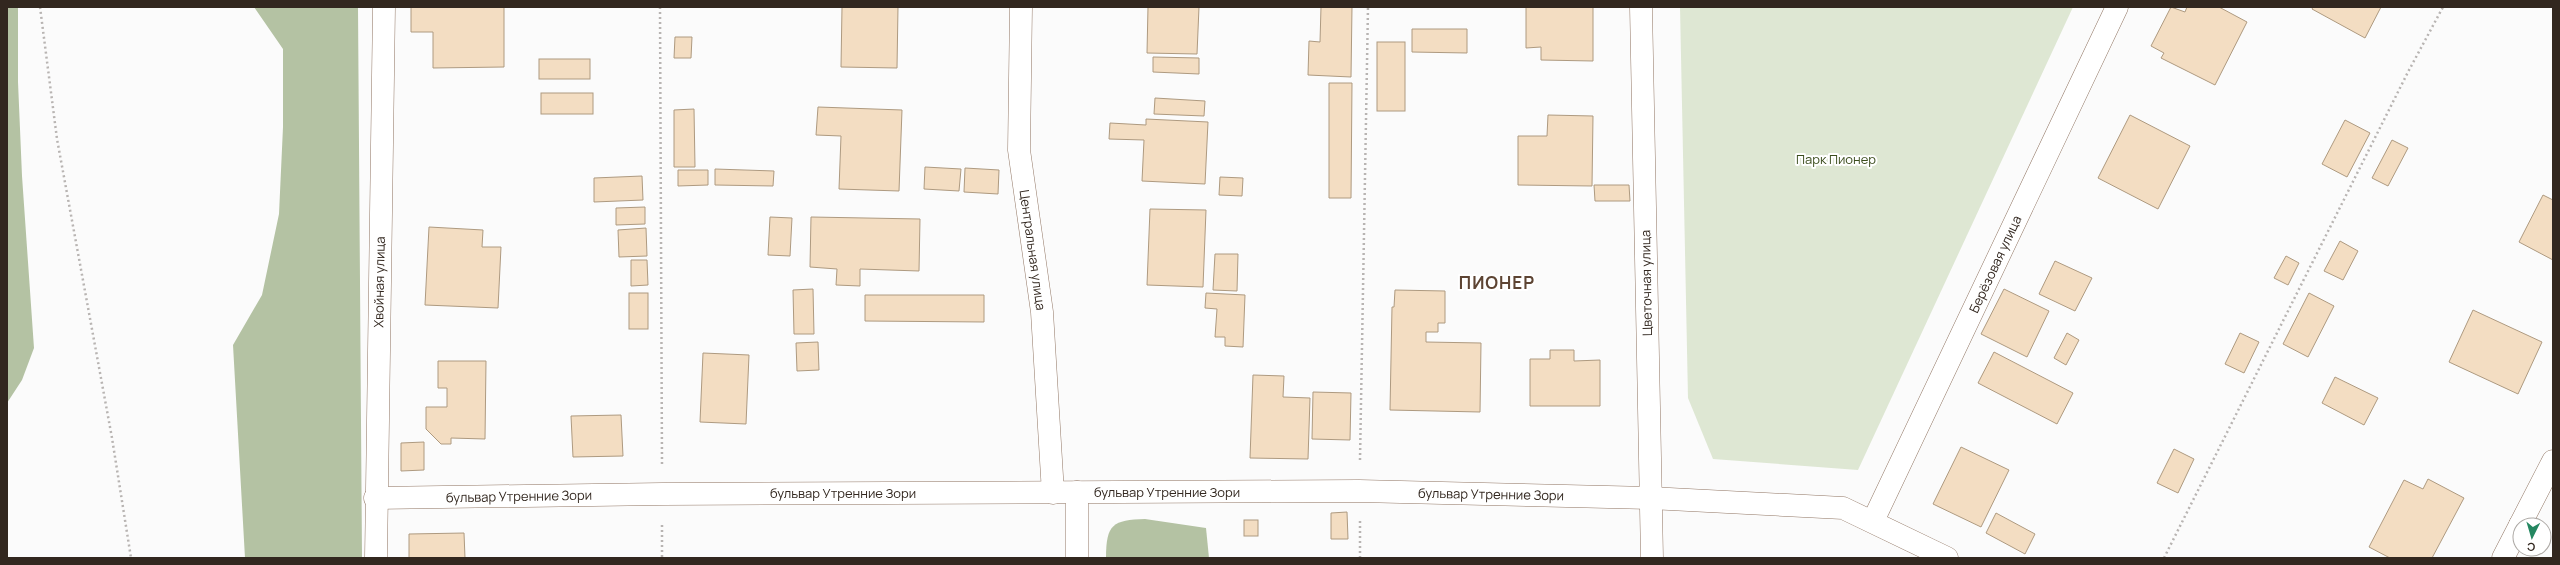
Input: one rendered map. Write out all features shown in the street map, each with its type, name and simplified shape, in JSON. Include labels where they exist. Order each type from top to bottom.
[{"type":"street","name":"Хвойная улица","points":[[376,558],[375,498],[384,7]]},
{"type":"street","name":"Центральная улица","points":[[1021,7],[1018,150],[1042,312],[1053,493]]},
{"type":"street","name":"Цветочная улица","points":[[1641,7],[1652,558]]},
{"type":"street","name":"Берёзовая улица","points":[[1873,521],[2117,7]]},
{"type":"street","points":[[2524,517],[2553,462]]},
{"type":"street","name":"бульвар Утренние Зори","points":[[375,498],[662,494],[1359,491],[1650,498],[1843,508],[1873,521],[1947,558]]},
{"type":"street","points":[[1077,492],[1077,558]]},
{"type":"street","points":[[2503,558],[2512,541]]},
{"type":"path","points":[[40,7],[57,139],[112,438],[131,558]]},
{"type":"path","points":[[660,7],[662,558]]},
{"type":"path","points":[[1360,558],[1359,491],[1368,7]]},
{"type":"path","points":[[2164,558],[2408,72],[2443,7]]},
{"type":"green space","points":[[7,7],[18,7],[18,82],[22,176],[34,348],[22,380],[7,403]]},
{"type":"green space","points":[[254,7],[358,7],[362,558],[245,558],[233,345],[262,295],[279,214],[283,127],[283,49]]},
{"type":"green space","name":"Парк Пионер","points":[[1680,7],[2073,7],[1858,470],[1713,459],[1688,398]]},
{"type":"green space","points":[[1145,519],[1206,528],[1209,558],[1106,558],[1108,538],[1110,531],[1114,526],[1125,521]]},
{"type":"building","points":[[411,7],[504,7],[504,67],[433,68],[433,32],[411,32]]},
{"type":"building","points":[[842,7],[898,7],[897,68],[841,67]]},
{"type":"building","points":[[1148,7],[1199,7],[1197,54],[1147,53]]},
{"type":"building","points":[[1321,7],[1352,7],[1351,77],[1308,75],[1309,41],[1320,42]]},
{"type":"building","points":[[1526,7],[1593,7],[1593,61],[1541,60],[1541,47],[1526,48]]},
{"type":"building","points":[[2171,7],[2185,12],[2187,7],[2219,7],[2247,22],[2215,85],[2161,58],[2164,53],[2151,46]]},
{"type":"building","points":[[2313,7],[2381,7],[2365,38],[2312,9]]},
{"type":"building","points":[[1412,29],[1467,29],[1467,53],[1412,52]]},
{"type":"building","points":[[675,37],[692,37],[691,58],[674,58]]},
{"type":"building","points":[[1377,42],[1405,42],[1405,111],[1377,111]]},
{"type":"building","points":[[1153,57],[1199,58],[1199,74],[1153,72]]},
{"type":"building","points":[[539,59],[590,59],[590,79],[539,79]]},
{"type":"building","points":[[1329,83],[1352,83],[1351,198],[1329,198]]},
{"type":"building","points":[[541,93],[593,93],[593,114],[541,114]]},
{"type":"building","points":[[1155,98],[1205,101],[1204,116],[1154,114]]},
{"type":"building","points":[[818,107],[902,110],[899,191],[839,189],[841,136],[816,135]]},
{"type":"building","points":[[694,109],[695,167],[674,167],[674,110]]},
{"type":"building","points":[[1548,115],[1593,116],[1592,186],[1518,185],[1518,136],[1547,136]]},
{"type":"building","points":[[2130,115],[2190,146],[2158,209],[2098,178]]},
{"type":"building","points":[[1146,119],[1208,122],[1205,184],[1142,181],[1144,140],[1109,139],[1110,123],[1146,125]]},
{"type":"building","points":[[2345,120],[2370,133],[2347,177],[2322,164]]},
{"type":"building","points":[[2392,140],[2408,148],[2388,186],[2372,178]]},
{"type":"building","points":[[925,167],[961,169],[959,191],[924,189]]},
{"type":"building","points":[[965,168],[999,170],[998,194],[964,192]]},
{"type":"building","points":[[715,169],[774,171],[773,186],[715,185]]},
{"type":"building","points":[[678,170],[708,170],[708,185],[678,186]]},
{"type":"building","points":[[642,176],[643,200],[594,202],[594,178]]},
{"type":"building","points":[[1220,177],[1243,178],[1242,196],[1219,195]]},
{"type":"building","points":[[1594,185],[1629,185],[1630,201],[1595,201]]},
{"type":"building","points":[[2543,195],[2553,200],[2553,260],[2519,242]]},
{"type":"building","points":[[645,207],[645,224],[616,225],[616,208]]},
{"type":"building","points":[[1150,209],[1206,210],[1203,287],[1147,285]]},
{"type":"building","points":[[770,217],[792,218],[790,256],[768,255]]},
{"type":"building","points":[[811,217],[920,219],[919,271],[860,269],[860,286],[836,285],[837,269],[810,267]]},
{"type":"building","points":[[429,227],[483,230],[482,247],[501,247],[498,308],[425,305]]},
{"type":"building","points":[[646,228],[647,256],[619,257],[618,230]]},
{"type":"building","points":[[2340,241],[2358,251],[2343,280],[2324,271]]},
{"type":"building","points":[[1215,254],[1238,254],[1237,291],[1213,290]]},
{"type":"building","points":[[2286,256],[2299,263],[2288,285],[2274,278]]},
{"type":"building","points":[[631,260],[647,260],[648,285],[631,286]]},
{"type":"building","points":[[2055,261],[2092,278],[2075,311],[2039,294]]},
{"type":"building","points":[[813,289],[814,334],[794,334],[793,290]]},
{"type":"building","points":[[2004,289],[2049,311],[2027,357],[1981,334]]},
{"type":"building","points":[[1395,290],[1445,291],[1445,323],[1438,323],[1438,332],[1426,332],[1426,342],[1481,343],[1480,412],[1390,410],[1392,307],[1394,307]]},
{"type":"building","points":[[629,293],[648,293],[648,329],[629,329]]},
{"type":"building","points":[[1206,293],[1245,295],[1243,347],[1225,346],[1225,337],[1215,337],[1217,309],[1205,308]]},
{"type":"building","points":[[2309,293],[2334,306],[2308,357],[2283,344]]},
{"type":"building","points":[[865,295],[984,295],[984,322],[865,321]]},
{"type":"building","points":[[2473,310],[2542,342],[2518,394],[2449,362]]},
{"type":"building","points":[[2067,333],[2079,340],[2066,365],[2054,358]]},
{"type":"building","points":[[2240,333],[2259,342],[2244,373],[2225,364]]},
{"type":"building","points":[[818,342],[819,370],[797,371],[796,343]]},
{"type":"building","points":[[1550,350],[1574,350],[1574,361],[1600,360],[1600,406],[1530,406],[1530,359],[1550,359]]},
{"type":"building","points":[[1994,352],[2073,393],[2057,424],[1978,383]]},
{"type":"building","points":[[703,353],[749,355],[746,424],[700,422]]},
{"type":"building","points":[[438,361],[486,361],[485,439],[451,438],[451,444],[441,444],[426,429],[426,407],[447,407],[447,388],[438,388]]},
{"type":"building","points":[[1253,375],[1284,376],[1283,397],[1310,398],[1308,459],[1250,458]]},
{"type":"building","points":[[2335,377],[2378,398],[2364,425],[2322,403]]},
{"type":"building","points":[[1313,392],[1351,393],[1350,440],[1312,439]]},
{"type":"building","points":[[621,415],[623,456],[573,457],[571,416]]},
{"type":"building","points":[[424,442],[424,470],[401,471],[401,443]]},
{"type":"building","points":[[1961,447],[2009,470],[1981,527],[1933,504]]},
{"type":"building","points":[[2174,449],[2194,459],[2178,493],[2157,483]]},
{"type":"building","points":[[2428,479],[2464,498],[2432,558],[2390,558],[2369,547],[2404,480],[2423,489]]},
{"type":"building","points":[[1347,512],[1348,539],[1331,539],[1331,513]]},
{"type":"building","points":[[1996,513],[2035,534],[2025,554],[1986,533]]},
{"type":"building","points":[[1244,520],[1258,520],[1258,536],[1244,536]]},
{"type":"building","points":[[464,533],[465,558],[409,558],[409,534]]},
{"type":"district","name":"ПИОНЕР","points":[[1497,282]]}]
